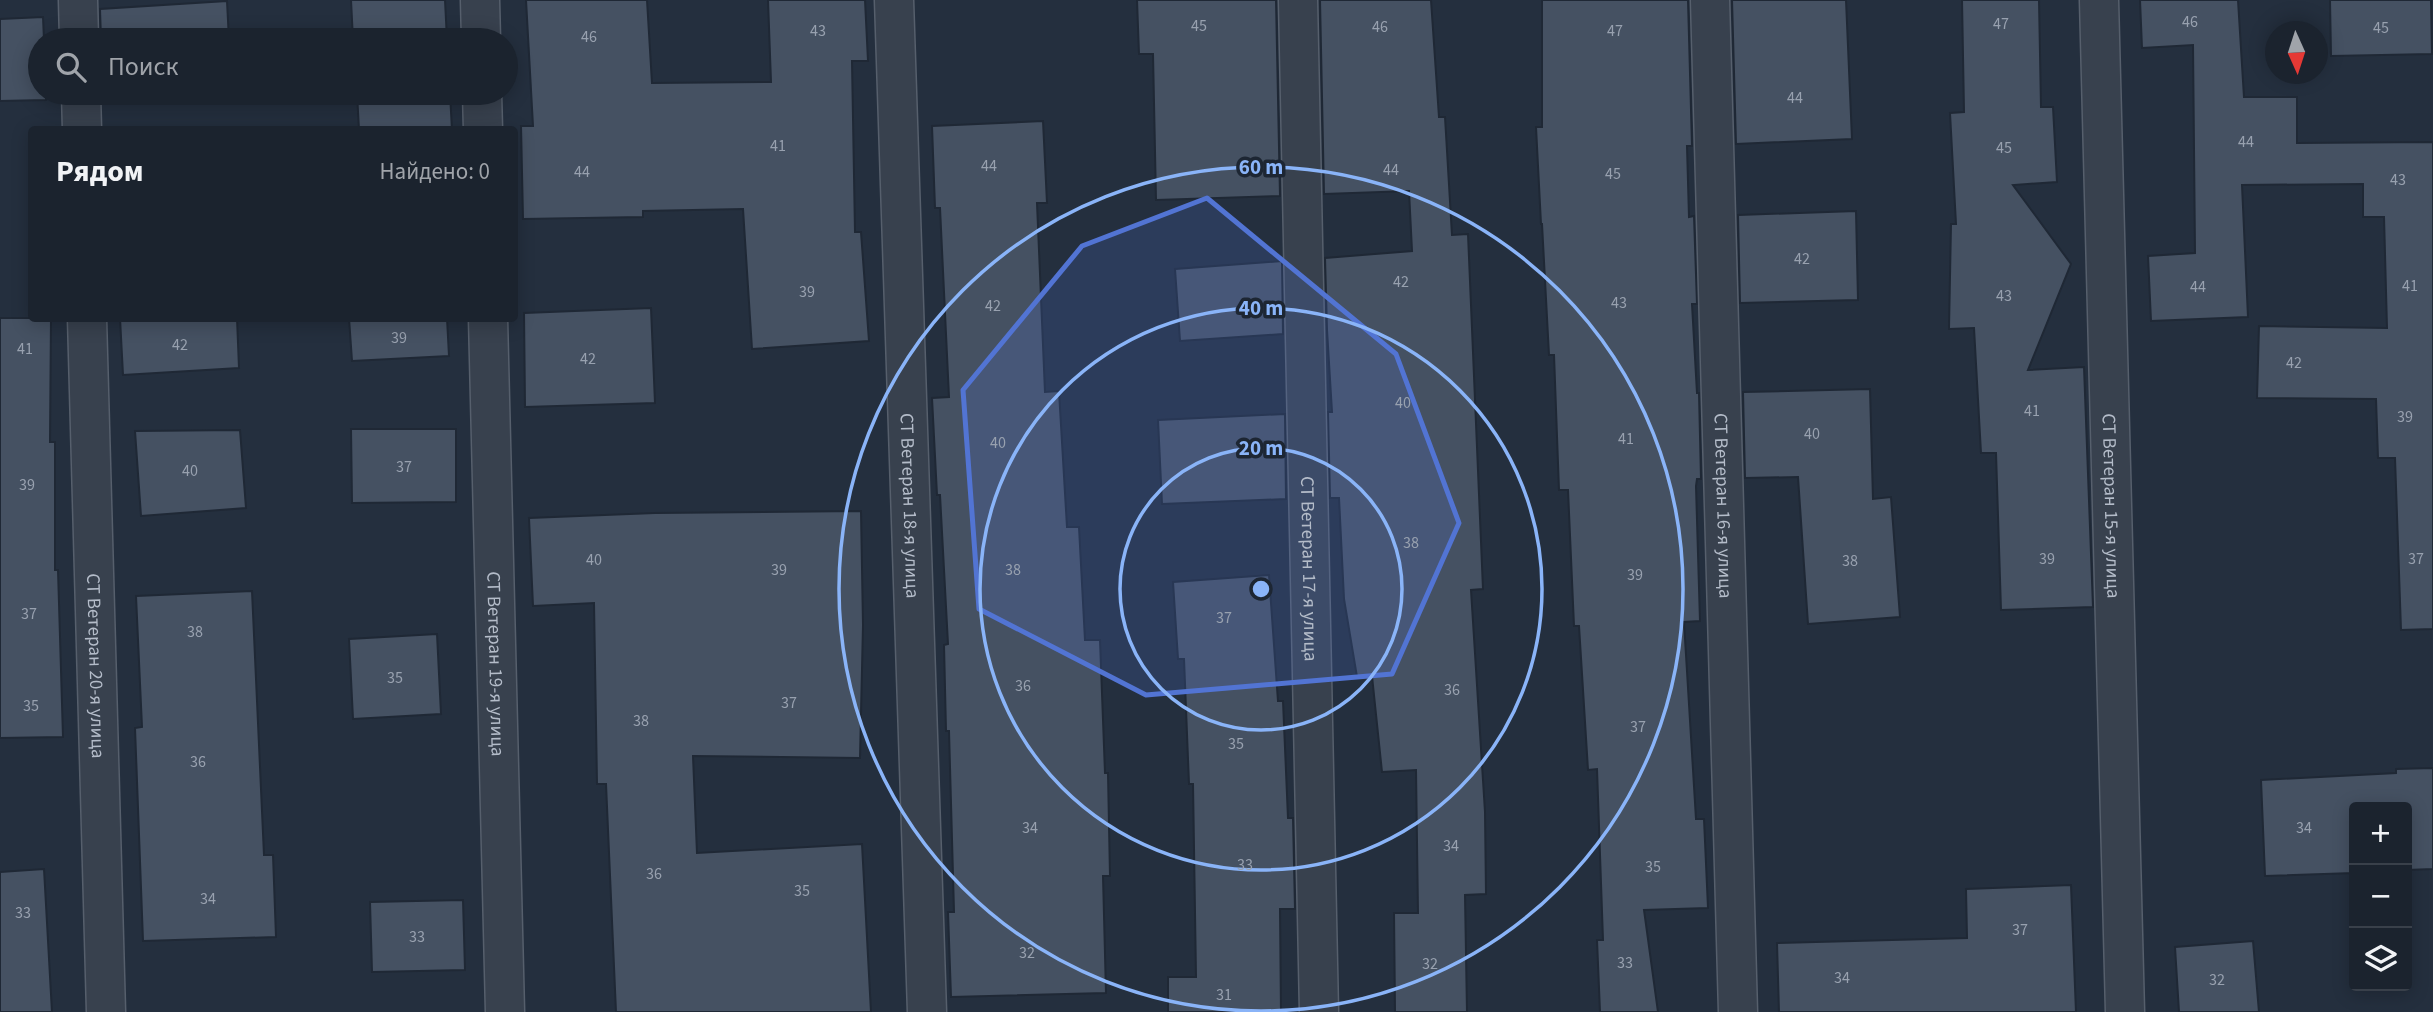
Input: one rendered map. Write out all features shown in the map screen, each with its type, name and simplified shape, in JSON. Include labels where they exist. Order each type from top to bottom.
[{"type":"street","points":[[78,0],[79,28]]},
{"type":"street","points":[[480,0],[481,28]]},
{"type":"street","name":"СТ Ветеран 18-я улица","points":[[894,0],[926,1012]]},
{"type":"street","name":"СТ Ветеран 17-я улица","points":[[1298,0],[1319,1012]]},
{"type":"street","name":"СТ Ветеран 16-я улица","points":[[1710,0],[1738,1012]]},
{"type":"street","name":"СТ Ветеран 15-я улица","points":[[2099,0],[2125,1012]]},
{"type":"street","points":[[81,105],[82,126]]},
{"type":"street","points":[[482,105],[483,126]]},
{"type":"street","name":"СТ Ветеран 20-я улица","points":[[87,322],[106,1012]]},
{"type":"street","name":"СТ Ветеран 19-я улица","points":[[488,322],[505,1012]]},
{"type":"highlighted area","points":[[1207,198],[1396,354],[1459,523],[1392,674],[1146,695],[979,609],[963,390],[1082,246]]},
{"type":"building","points":[[351,0],[445,0],[446,28],[352,28]]},
{"type":"building","points":[[526,0],[647,0],[652,83],[771,82],[768,0],[865,0],[868,61],[852,61],[855,232],[861,232],[869,341],[752,349],[743,209],[643,211],[643,217],[523,219],[521,126],[533,126]]},
{"type":"building","points":[[1137,0],[1276,0],[1280,196],[1156,200],[1153,54],[1139,54]]},
{"type":"building","points":[[1320,0],[1431,0],[1439,117],[1445,117],[1452,235],[1468,234],[1483,589],[1471,590],[1485,812],[1486,894],[1465,895],[1467,1012],[1395,1012],[1394,913],[1418,913],[1416,770],[1382,772],[1372,676],[1357,677],[1344,599],[1339,498],[1330,498],[1328,412],[1332,412],[1325,258],[1412,251],[1409,191],[1324,194]]},
{"type":"building","points":[[1542,0],[1688,0],[1692,146],[1687,146],[1689,217],[1694,216],[1697,304],[1692,304],[1699,393],[1701,479],[1697,479],[1696,486],[1700,621],[1684,622],[1696,819],[1704,819],[1708,908],[1644,910],[1658,1012],[1600,1012],[1597,940],[1603,940],[1597,769],[1588,770],[1579,626],[1574,626],[1568,490],[1559,490],[1554,355],[1549,355],[1541,224],[1536,127],[1542,127]]},
{"type":"building","points":[[1732,0],[1846,0],[1852,139],[1736,144]]},
{"type":"building","points":[[1962,0],[2039,0],[2041,107],[2053,107],[2057,182],[2013,185],[2071,264],[2028,370],[2084,367],[2093,607],[2001,610],[1996,453],[1981,453],[1974,328],[1949,329],[1951,224],[1956,224],[1950,113],[1964,112]]},
{"type":"building","points":[[2140,0],[2238,0],[2244,97],[2297,97],[2297,143],[2433,142],[2433,629],[2401,630],[2395,458],[2378,458],[2376,399],[2257,398],[2259,326],[2387,328],[2384,217],[2363,217],[2363,184],[2242,185],[2248,317],[2151,321],[2148,256],[2195,253],[2193,45],[2142,48]]},
{"type":"building","points":[[2330,0],[2431,0],[2432,54],[2331,56]]},
{"type":"building","points":[[227,1],[228,28],[101,28],[100,9]]},
{"type":"building","points":[[43,17],[43,28],[28,28],[28,100],[0,101],[0,19]]},
{"type":"building","points":[[358,105],[451,105],[452,126],[359,126]]},
{"type":"building","points":[[1043,121],[1047,203],[1037,203],[1045,392],[1059,391],[1067,527],[1079,527],[1085,640],[1100,640],[1105,773],[1108,773],[1110,876],[1103,876],[1106,993],[951,997],[948,912],[954,912],[944,645],[948,644],[932,398],[949,397],[940,208],[935,208],[932,126]]},
{"type":"building","points":[[1856,211],[1858,300],[1740,303],[1738,215]]},
{"type":"building","points":[[1282,261],[1283,334],[1180,341],[1175,269]]},
{"type":"building","points":[[651,308],[655,403],[525,407],[524,313]]},
{"type":"building","points":[[0,318],[28,318],[28,322],[51,322],[50,442],[55,442],[55,570],[58,570],[63,737],[0,738]]},
{"type":"building","points":[[120,322],[237,322],[239,368],[123,375]]},
{"type":"building","points":[[349,322],[447,322],[449,356],[352,361]]},
{"type":"building","points":[[1870,389],[1873,499],[1891,497],[1900,617],[1808,624],[1798,477],[1745,478],[1743,392]]},
{"type":"building","points":[[1285,414],[1286,499],[1162,504],[1158,420]]},
{"type":"building","points":[[351,429],[456,429],[456,502],[352,503]]},
{"type":"building","points":[[240,430],[246,508],[141,516],[135,431]]},
{"type":"building","points":[[861,511],[863,625],[860,758],[693,756],[697,853],[862,844],[871,1012],[616,1012],[606,784],[597,784],[594,603],[533,606],[529,518],[655,513]]},
{"type":"building","points":[[1269,575],[1278,701],[1283,701],[1288,818],[1293,818],[1295,909],[1280,909],[1281,1012],[1168,1012],[1168,977],[1196,977],[1193,784],[1189,784],[1184,659],[1178,659],[1173,582]]},
{"type":"building","points":[[252,591],[264,855],[273,855],[276,937],[143,941],[135,728],[142,727],[136,596]]},
{"type":"building","points":[[437,634],[441,714],[353,719],[349,639]]},
{"type":"building","points":[[2433,768],[2433,869],[2412,870],[2412,802],[2349,802],[2349,873],[2265,876],[2261,780],[2396,773],[2396,769]]},
{"type":"building","points":[[44,869],[52,1012],[0,1012],[0,872]]},
{"type":"building","points":[[2071,885],[2076,1012],[1779,1012],[1777,943],[1967,938],[1966,889]]},
{"type":"building","points":[[463,900],[465,970],[372,972],[370,902]]},
{"type":"building","points":[[2253,941],[2259,1012],[2179,1012],[2175,947]]}]
